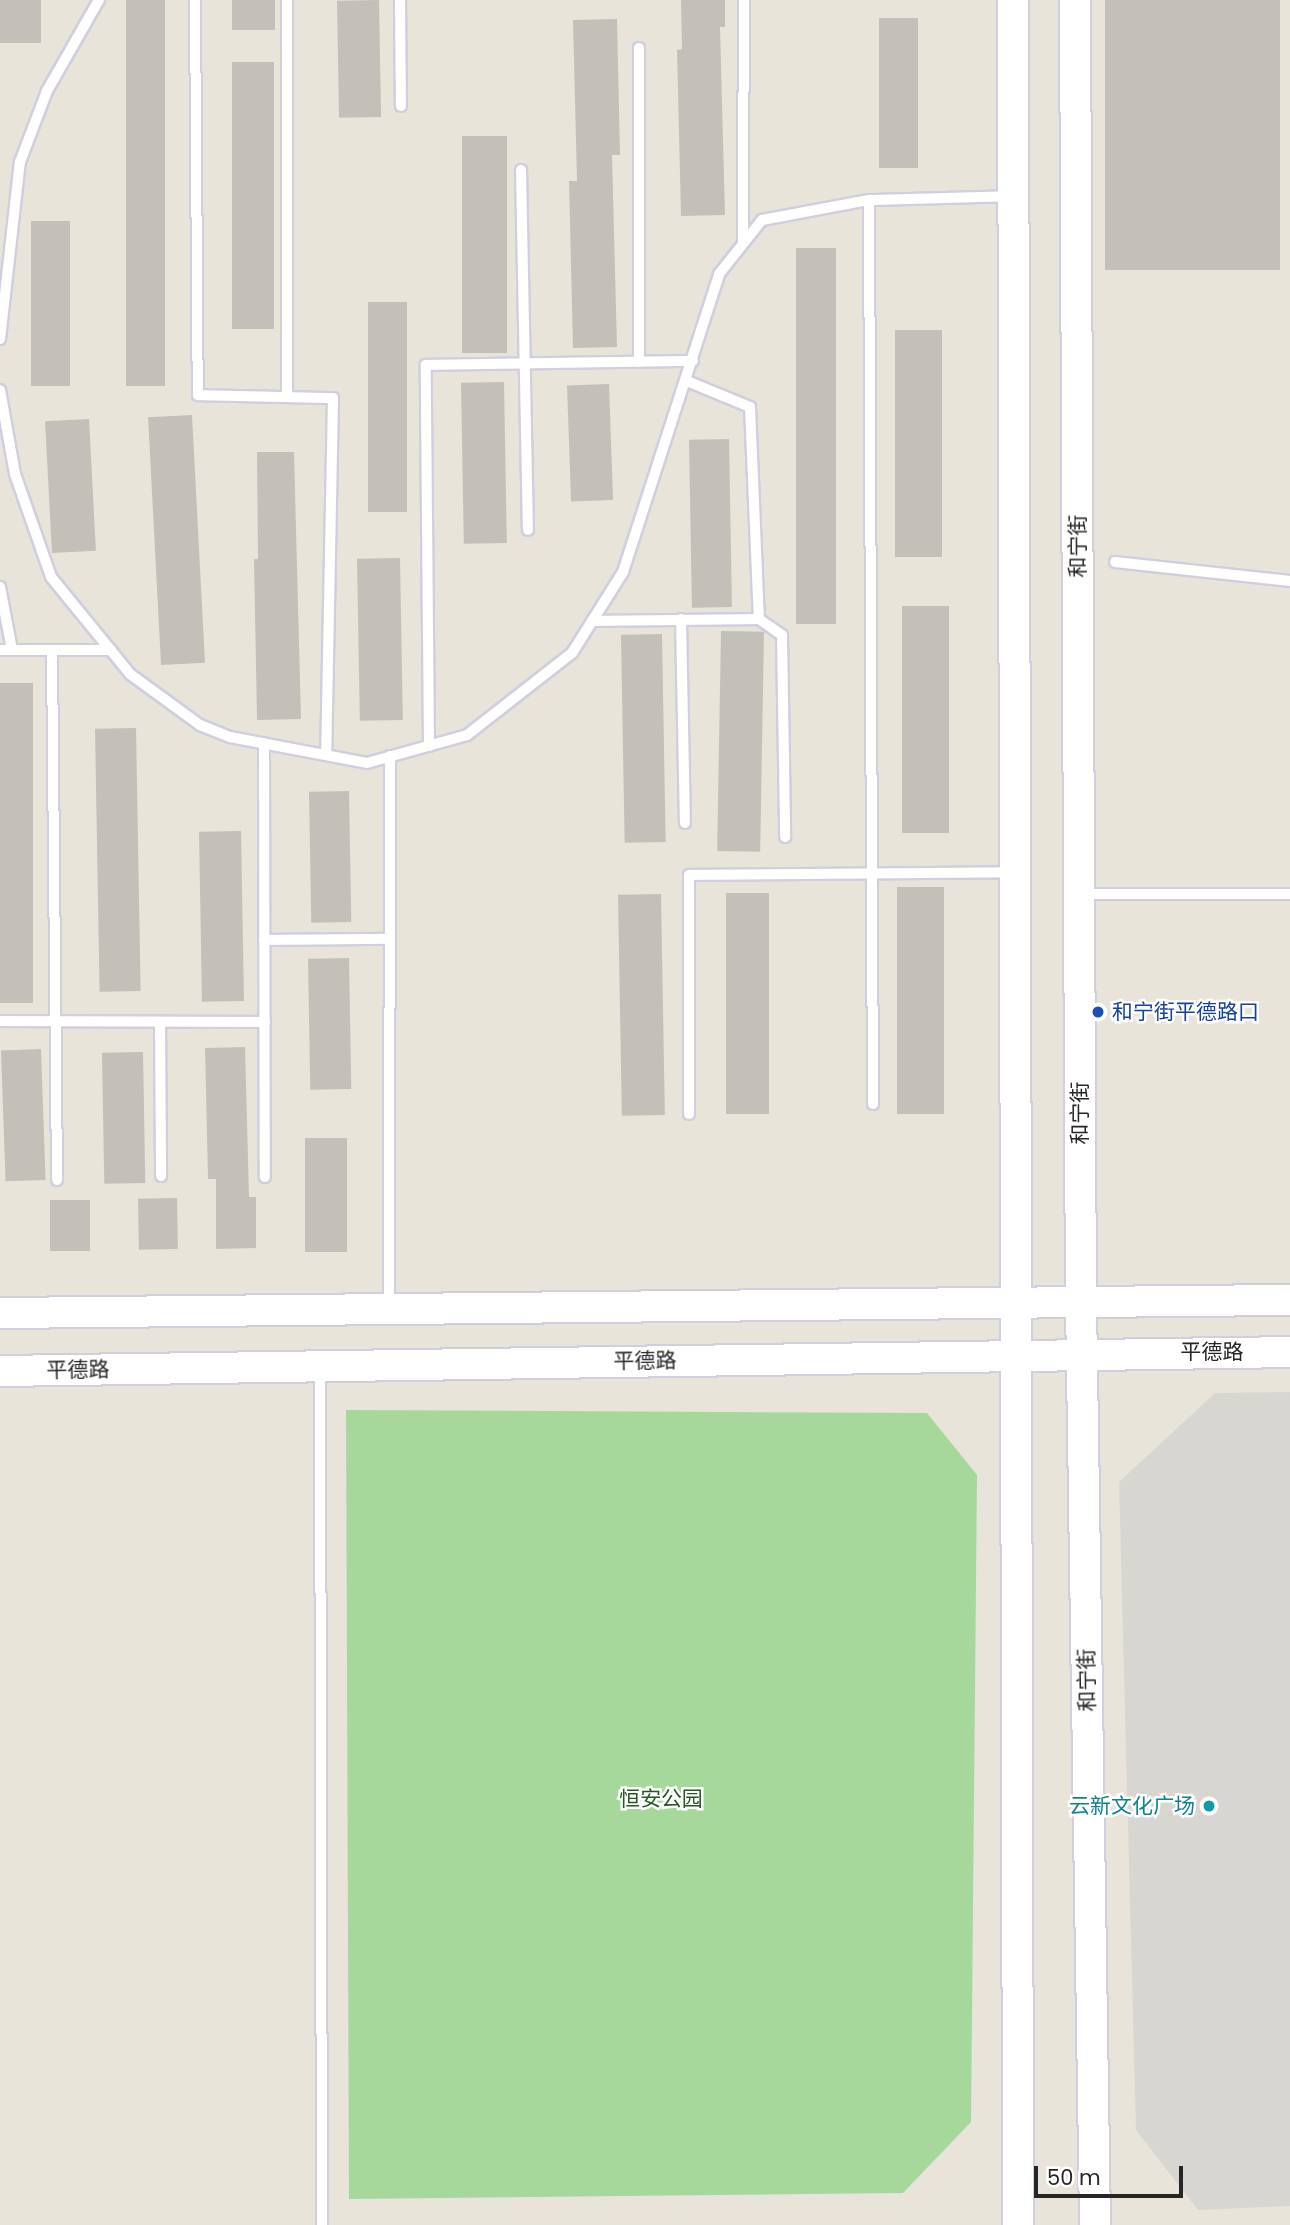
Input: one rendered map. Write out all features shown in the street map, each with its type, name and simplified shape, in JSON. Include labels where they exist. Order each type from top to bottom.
[{"type":"main road","points":[[1013,0],[1013,1356],[1018,2225]]},
{"type":"main road","name":"和宁街","points":[[1075,0],[1081,1301],[1096,2225]]},
{"type":"main road","points":[[0,1313],[1290,1300]]},
{"type":"main road","name":"平德路","points":[[0,1371],[1013,1356],[1082,1352],[1290,1352]]},
{"type":"lane","points":[[0,339],[20,162],[47,91],[99,0]]},
{"type":"lane","points":[[195,0],[198,395],[333,398],[326,755]]},
{"type":"lane","points":[[287,0],[287,397]]},
{"type":"lane","points":[[400,0],[401,106]]},
{"type":"lane","points":[[743,243],[744,0]]},
{"type":"lane","points":[[639,48],[639,362]]},
{"type":"lane","points":[[521,170],[528,530]]},
{"type":"lane","points":[[0,390],[15,474],[51,577],[130,674],[200,725],[264,743],[367,763],[467,735],[572,653],[623,572],[687,381],[719,274],[762,220],[869,200],[1014,196]]},
{"type":"lane","points":[[869,200],[873,1104]]},
{"type":"lane","points":[[429,746],[426,365],[693,362]]},
{"type":"lane","points":[[687,381],[750,407],[759,619]]},
{"type":"lane","points":[[1115,562],[1290,581]]},
{"type":"lane","points":[[0,587],[6,650],[111,650]]},
{"type":"lane","points":[[681,619],[685,823]]},
{"type":"lane","points":[[592,621],[759,619],[782,635],[785,837]]},
{"type":"lane","points":[[52,650],[57,1180]]},
{"type":"lane","points":[[264,743],[265,1177]]},
{"type":"lane","points":[[389,1309],[390,756]]},
{"type":"lane","points":[[689,1114],[689,875],[1014,872]]},
{"type":"lane","points":[[1079,894],[1290,894]]},
{"type":"lane","points":[[264,940],[390,939]]},
{"type":"lane","points":[[0,1021],[265,1022]]},
{"type":"lane","points":[[160,1021],[161,1176]]},
{"type":"lane","points":[[320,1366],[322,2225]]},
{"type":"green space","name":"恒安公园","points":[[346,1410],[927,1413],[977,1475],[971,2122],[903,2193],[349,2199]]},
{"type":"shaded area","name":"云新文化广场","points":[[1290,1392],[1290,2206],[1198,2210],[1136,2130],[1119,1482],[1215,1393]]},
{"type":"building","points":[[0,0],[41,0],[41,43],[0,43]]},
{"type":"building","points":[[126,0],[165,0],[165,386],[126,386]]},
{"type":"building","points":[[232,0],[275,0],[275,30],[232,30]]},
{"type":"building","points":[[379,0],[381,117],[339,118],[337,1]]},
{"type":"building","points":[[681,0],[725,0],[725,27],[720,27],[725,215],[681,216],[677,50],[682,49]]},
{"type":"building","points":[[1105,0],[1280,0],[1280,270],[1105,270]]},
{"type":"building","points":[[879,18],[918,18],[918,168],[879,168]]},
{"type":"building","points":[[617,19],[620,155],[612,155],[617,347],[573,348],[569,181],[577,181],[573,20]]},
{"type":"building","points":[[232,62],[274,62],[274,329],[232,329]]},
{"type":"building","points":[[462,136],[507,136],[507,353],[462,353]]},
{"type":"building","points":[[31,221],[70,221],[70,386],[31,386]]},
{"type":"building","points":[[796,248],[836,248],[836,624],[796,624]]},
{"type":"building","points":[[368,302],[407,302],[407,512],[368,512]]},
{"type":"building","points":[[895,330],[942,330],[942,557],[895,557]]},
{"type":"building","points":[[504,382],[507,543],[464,544],[461,383]]},
{"type":"building","points":[[609,384],[613,500],[571,501],[567,385]]},
{"type":"building","points":[[192,415],[205,663],[161,665],[148,417]]},
{"type":"building","points":[[89,419],[96,551],[52,553],[45,421]]},
{"type":"building","points":[[729,439],[732,607],[692,608],[689,440]]},
{"type":"building","points":[[257,452],[294,452],[301,719],[257,720],[254,559],[258,559]]},
{"type":"building","points":[[400,558],[403,720],[360,721],[357,559]]},
{"type":"building","points":[[902,606],[949,606],[949,833],[902,833]]},
{"type":"building","points":[[721,631],[764,632],[760,852],[717,851]]},
{"type":"building","points":[[662,634],[666,842],[625,843],[621,635]]},
{"type":"building","points":[[0,683],[33,683],[33,1003],[0,1003]]},
{"type":"building","points":[[136,728],[141,991],[100,992],[95,729]]},
{"type":"building","points":[[349,791],[351,922],[311,923],[309,792]]},
{"type":"building","points":[[241,831],[244,1001],[202,1002],[199,832]]},
{"type":"building","points":[[897,887],[944,887],[944,1114],[897,1114]]},
{"type":"building","points":[[726,893],[769,893],[769,1114],[726,1114]]},
{"type":"building","points":[[661,894],[665,1115],[622,1116],[618,895]]},
{"type":"building","points":[[349,958],[351,1089],[310,1090],[308,959]]},
{"type":"building","points":[[245,1047],[249,1197],[256,1197],[256,1248],[216,1249],[216,1179],[208,1179],[205,1048]]},
{"type":"building","points":[[41,1049],[46,1180],[6,1181],[1,1050]]},
{"type":"building","points":[[143,1052],[145,1183],[104,1184],[102,1053]]},
{"type":"building","points":[[305,1138],[347,1138],[347,1252],[305,1252]]},
{"type":"building","points":[[177,1198],[178,1249],[139,1250],[138,1199]]},
{"type":"building","points":[[50,1200],[90,1200],[90,1251],[50,1251]]},
{"type":"place","name":"和宁街平德路口","points":[[1098,1012]]},
{"type":"place","name":"云新文化广场","points":[[1209,1806]]}]
